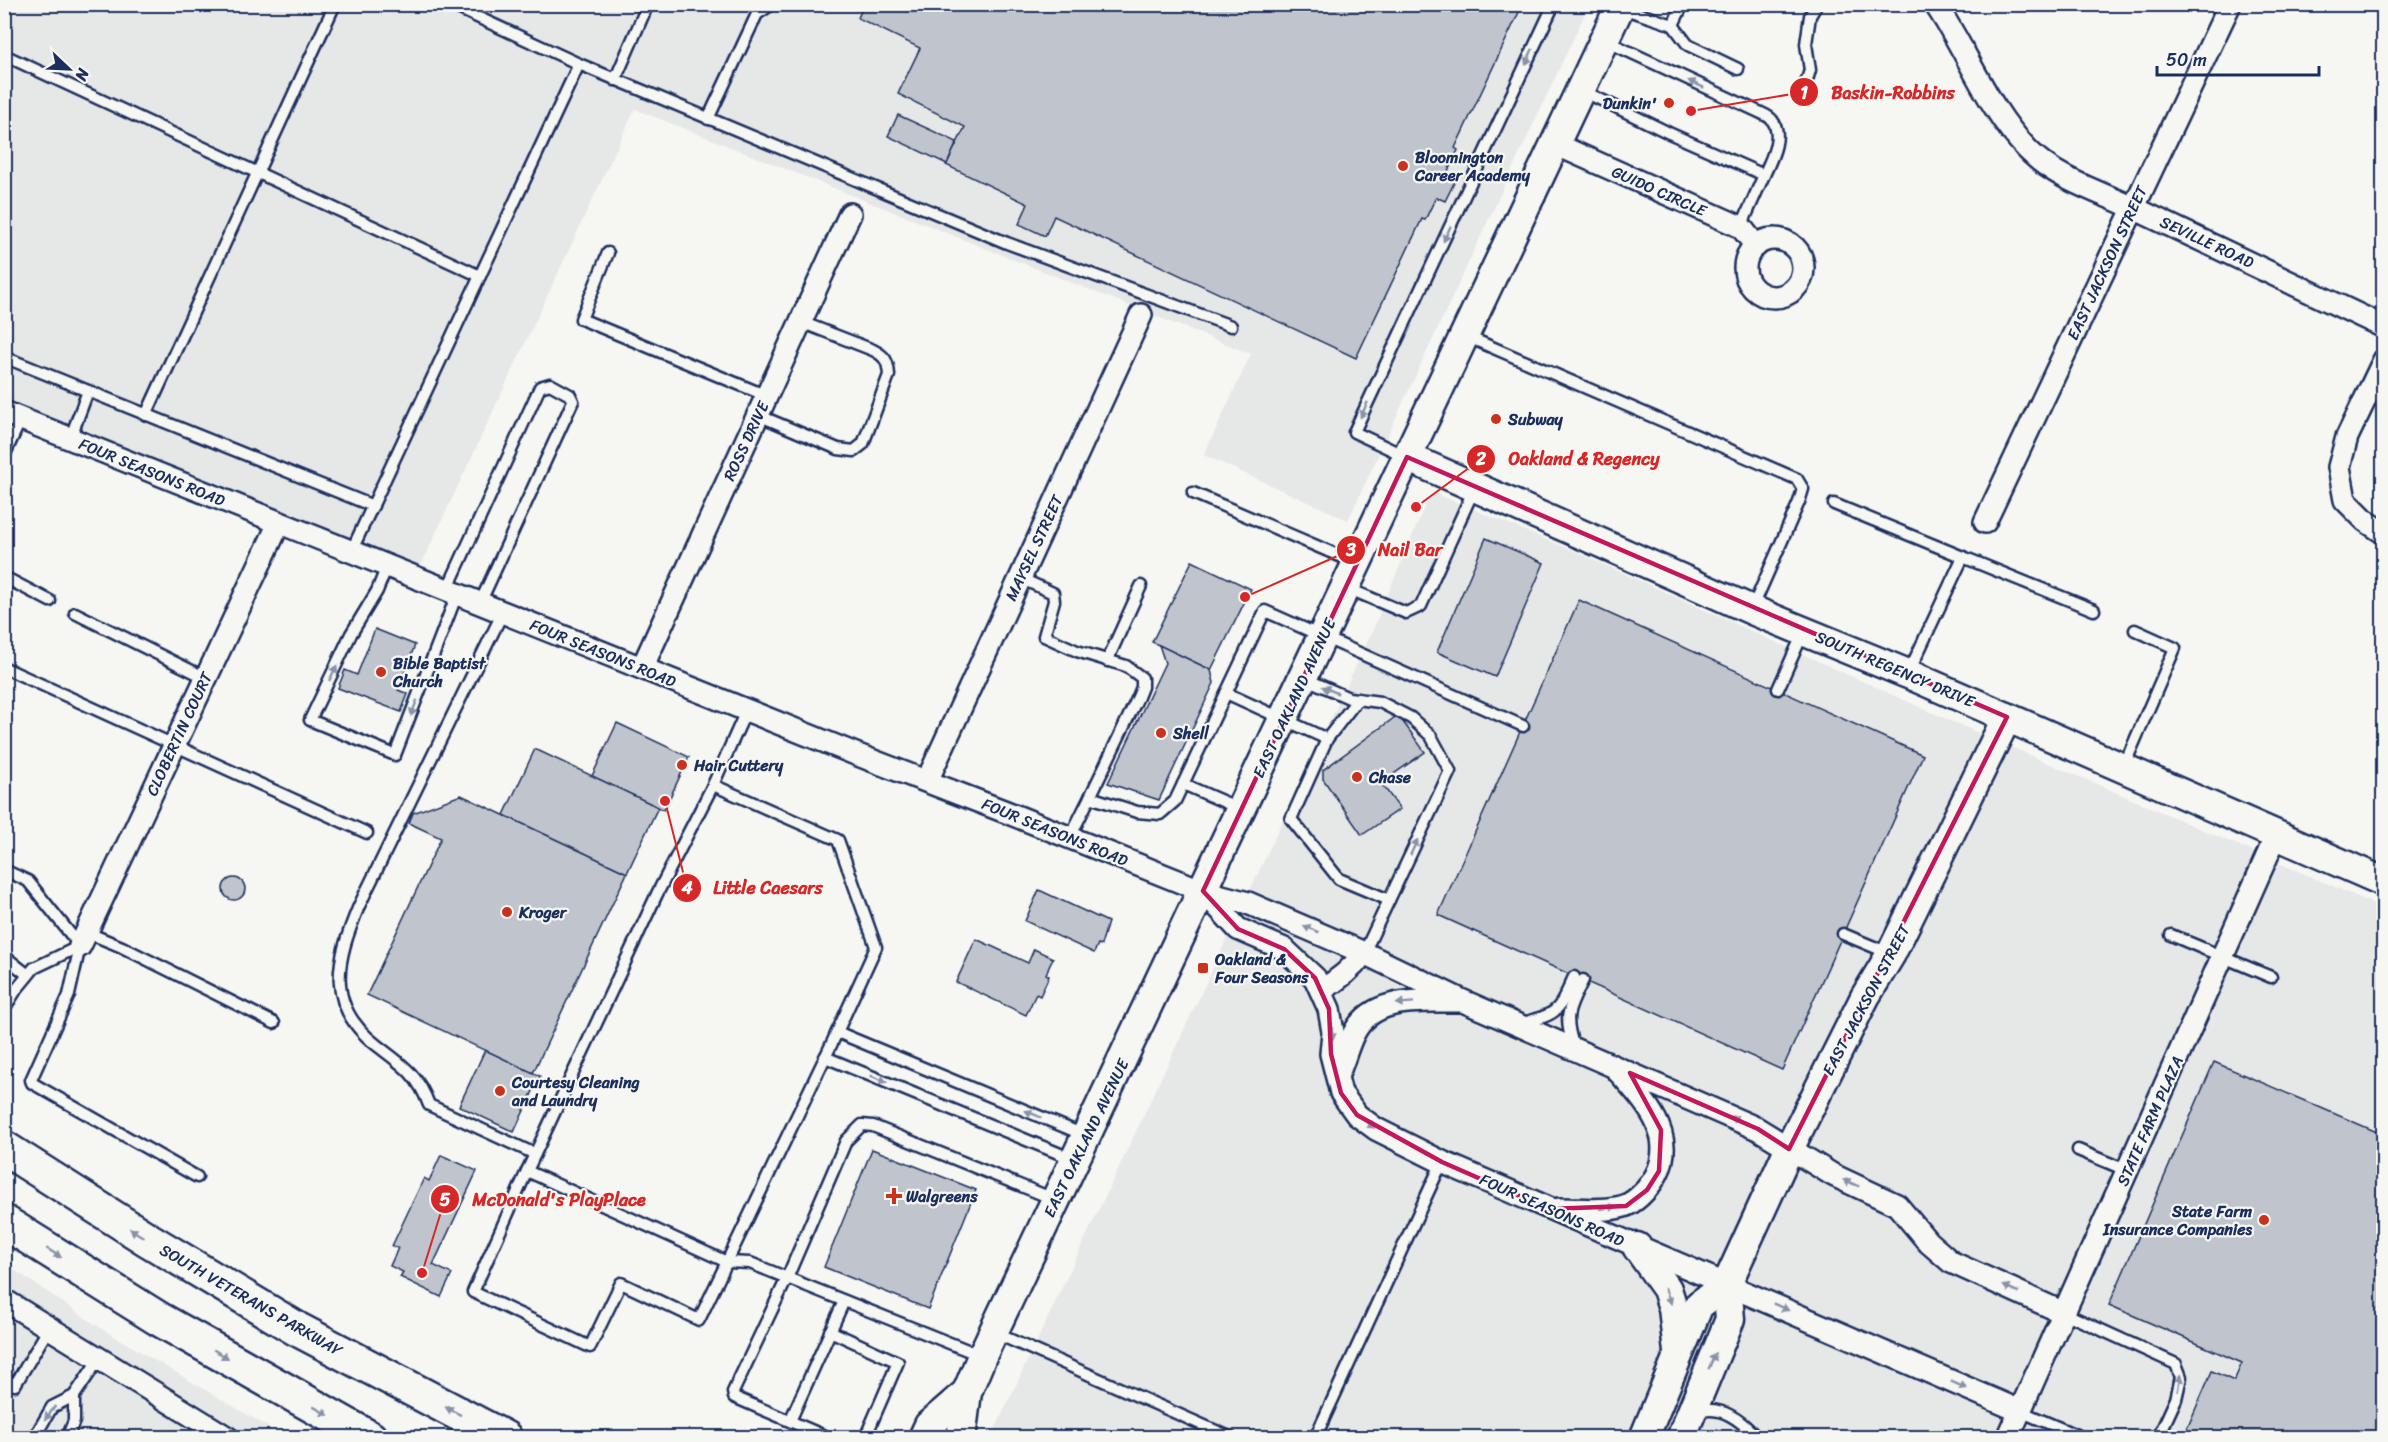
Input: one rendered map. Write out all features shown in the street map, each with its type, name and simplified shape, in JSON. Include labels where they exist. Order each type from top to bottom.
[{"type":"highway","name":"SOUTH VETERANS PARKWAY","points":[[4,1148],[147,1239],[297,1329],[505,1437]]},
{"type":"highway","points":[[4,1222],[159,1319],[370,1437]]},
{"type":"main road","name":"EAST OAKLAND AVENUE","points":[[961,1437],[967,1392],[987,1344],[1581,90],[1618,5]]},
{"type":"main road","name":"SOUTH REGENCY DRIVE","points":[[1407,457],[1752,610],[1908,674],[2384,882]]},
{"type":"main road","name":"EAST JACKSON STREET","points":[[1644,1437],[1699,1305],[1727,1284],[1789,1149],[1864,997],[1891,954],[2007,717]]},
{"type":"main road","points":[[1636,1247],[1669,1295],[1673,1308],[1678,1357]]},
{"type":"main road","name":"EAST JACKSON STREET","points":[[1692,1430],[1730,1319],[1727,1284]]},
{"type":"main road","name":"EAST OAKLAND AVENUE","points":[[923,1437],[929,1425],[967,1392]]},
{"type":"main road","points":[[1666,1437],[1692,1430]]},
{"type":"street","name":"SEVILLE ROAD","points":[[1935,4],[2006,125],[2042,162],[2071,180],[2133,207],[2384,327]]},
{"type":"street","name":"EAST JACKSON STREET","points":[[1985,522],[2230,4]]},
{"type":"street","name":"GUIDO CIRCLE","points":[[1555,144],[1741,227],[1756,246]]},
{"type":"street","name":"ROSS DRIVE","points":[[642,668],[850,214]]},
{"type":"street","name":"MAYSEL STREET","points":[[927,781],[1141,315]]},
{"type":"street","points":[[2384,360],[2347,437],[2339,467],[2345,500],[2366,521],[2384,533]]},
{"type":"street","name":"FOUR SEASONS ROAD","points":[[13,416],[746,711],[1203,891],[1248,903],[1364,953],[1463,1001],[1758,1129],[1833,1175],[1897,1205],[1928,1242],[1951,1262],[2064,1313]]},
{"type":"street","name":"CLOBERTIN COURT","points":[[83,939],[279,523]]},
{"type":"street","name":"STATE FARM PLAZA","points":[[2008,1437],[2276,836]]},
{"type":"street","name":"FOUR SEASONS ROAD","points":[[1203,891],[1238,929],[1284,949],[1315,978],[1329,1009],[1333,1032],[1331,1054],[1341,1093],[1357,1115],[1376,1129],[1442,1162],[1636,1247],[2020,1411]]},
{"type":"street","points":[[1321,990],[1353,967],[1364,953]]},
{"type":"street","points":[[1337,1076],[1355,1031],[1377,1009],[1396,1003],[1463,1001]]},
{"type":"street","points":[[1550,1209],[1603,1209],[1626,1206],[1647,1190],[1659,1171],[1664,1151],[1661,1130],[1647,1104],[1613,1065]]},
{"type":"street","points":[[4,1300],[226,1437]]},
{"type":"lane","points":[[146,415],[335,4]]},
{"type":"lane","points":[[449,4],[615,80],[1006,243],[1231,326]]},
{"type":"lane","points":[[615,80],[648,4]]},
{"type":"lane","points":[[708,119],[757,14],[772,4]]},
{"type":"lane","points":[[1407,457],[1353,432],[1554,4]]},
{"type":"lane","points":[[1673,25],[1683,4]]},
{"type":"lane","points":[[1804,90],[1810,70],[1806,44],[1810,16],[1817,4]]},
{"type":"lane","points":[[1618,5],[1673,25],[1688,45],[1738,69]]},
{"type":"lane","points":[[1604,40],[1772,120],[1777,135],[1774,153],[1741,227]]},
{"type":"lane","points":[[4,56],[480,276]]},
{"type":"lane","points":[[351,552],[579,64]]},
{"type":"lane","points":[[1581,90],[1669,133],[1764,175]]},
{"type":"lane","points":[[608,253],[581,319],[762,406],[838,449],[854,451],[863,444],[889,375],[888,363],[883,356],[873,350],[801,322]]},
{"type":"lane","points":[[1464,335],[1797,478],[1803,489],[1799,502],[1752,610]]},
{"type":"lane","points":[[4,357],[373,506]]},
{"type":"lane","points":[[387,566],[377,591],[351,634],[310,720],[395,755],[452,592],[540,387],[550,384],[570,395],[573,401],[480,603]]},
{"type":"lane","points":[[70,439],[88,391]]},
{"type":"lane","points":[[4,456],[13,416]]},
{"type":"lane","points":[[1193,493],[1351,575],[1406,613],[1421,606],[1475,486]]},
{"type":"lane","points":[[1834,504],[2094,609]]},
{"type":"lane","points":[[1908,674],[1963,557]]},
{"type":"lane","points":[[4,577],[50,601]]},
{"type":"lane","points":[[1020,578],[1053,593],[1054,601],[1044,636],[1107,661],[1126,666],[1142,678],[1142,687],[1070,837]]},
{"type":"lane","points":[[1107,661],[1141,586]]},
{"type":"lane","points":[[1090,797],[1137,812],[1160,814],[1175,801],[1265,610],[1523,726]]},
{"type":"lane","points":[[502,612],[359,906],[345,939],[338,973],[343,1001],[356,1026],[375,1045],[409,1070],[422,1086],[429,1105],[535,1154]]},
{"type":"lane","points":[[75,613],[206,678]]},
{"type":"lane","points":[[1778,689],[1805,630]]},
{"type":"lane","points":[[2123,768],[2175,648],[2135,630]]},
{"type":"lane","points":[[4,668],[367,833]]},
{"type":"lane","points":[[1303,678],[1349,698],[1380,702],[1411,718],[1431,736],[1450,771],[1364,953]]},
{"type":"lane","points":[[1226,693],[1327,739]]},
{"type":"lane","points":[[1358,699],[1327,739],[1292,819],[1339,879],[1389,900]]},
{"type":"lane","points":[[713,785],[838,840],[876,947],[699,1320],[621,1283],[590,1347],[472,1292],[657,894],[713,785],[746,711]]},
{"type":"lane","points":[[1183,784],[1241,809]]},
{"type":"lane","points":[[4,870],[28,881],[83,939],[122,947],[274,1023]]},
{"type":"lane","points":[[1843,934],[1891,954]]},
{"type":"lane","points":[[2171,935],[2271,976]]},
{"type":"lane","points":[[4,1009],[34,968],[83,939]]},
{"type":"lane","points":[[83,939],[69,994],[31,1080],[32,1083],[197,1177]]},
{"type":"lane","points":[[4,956],[28,975]]},
{"type":"lane","points":[[1518,1024],[1548,1016],[1559,1008],[1578,978],[1567,1014],[1574,1048]]},
{"type":"lane","points":[[837,1032],[1081,1148]]},
{"type":"lane","points":[[825,1057],[1081,1148]]},
{"type":"lane","points":[[829,1437],[734,1397],[733,1392],[788,1278],[846,1141],[862,1125],[873,1126],[1056,1200]]},
{"type":"lane","points":[[2078,1150],[2128,1171]]},
{"type":"lane","points":[[1315,1437],[1442,1162]]},
{"type":"lane","points":[[527,1171],[727,1262],[750,1263],[844,1301],[987,1344],[1232,1437]]},
{"type":"lane","points":[[790,1421],[844,1301]]},
{"type":"lane","points":[[2064,1313],[2176,1364],[2181,1377],[2176,1399],[2158,1437]]},
{"type":"lane","points":[[4,1379],[15,1385],[49,1328]]},
{"type":"lane","points":[[830,1331],[898,1361],[865,1437]]},
{"type":"lane","points":[[34,1437],[52,1407],[74,1396],[99,1359]]},
{"type":"lane","points":[[67,1437],[74,1421],[74,1396]]},
{"type":"lane","points":[[1732,1437],[1692,1430],[1704,1410],[1719,1410],[1742,1421],[1757,1437]]},
{"type":"lane","points":[[2020,1411],[2083,1437]]},
{"type":"highlighted area","points":[[1407,457],[2007,717],[1789,1149],[1758,1129],[1630,1073],[1661,1130],[1659,1171],[1647,1190],[1626,1206],[1549,1209],[1442,1162],[1357,1115],[1341,1093],[1331,1054],[1329,1009],[1315,978],[1284,949],[1238,929],[1203,891]]},
{"type":"shaded area","points":[[4,5],[1589,5],[1348,520],[1204,455],[1251,354],[635,109],[420,567],[5,399]]},
{"type":"shaded area","points":[[1434,493],[1574,551],[1946,719],[2383,908],[2383,1437],[991,1438],[1372,632],[1427,501]]},
{"type":"shaded area","points":[[4,1263],[102,1329],[285,1437],[5,1437]]},
{"type":"building","points":[[864,4],[1510,4],[1520,10],[1455,148],[1458,150],[1447,173],[1457,177],[1445,201],[1436,197],[1425,220],[1422,219],[1356,358],[1054,216],[1045,236],[1019,224],[1028,204],[946,165],[965,127],[898,94],[920,48],[858,18]]},
{"type":"building","points":[[898,115],[957,142],[947,164],[888,136]]},
{"type":"building","points":[[1486,538],[1544,563],[1495,677],[1437,652]]},
{"type":"building","points":[[1192,561],[1251,589],[1211,670],[1152,642]]},
{"type":"building","points":[[1579,600],[1923,755],[1782,1070],[1438,915]]},
{"type":"building","name":"Bible Baptist Church","points":[[375,629],[415,645],[398,690],[408,694],[401,712],[338,688],[345,670],[357,675]]},
{"type":"building","name":"Shell","points":[[1159,645],[1211,670],[1214,683],[1159,800],[1108,783],[1165,663]]},
{"type":"building","name":"Chase","points":[[1398,715],[1425,752],[1381,783],[1400,809],[1362,835],[1323,779],[1323,770]]},
{"type":"building","points":[[617,723],[689,757],[664,810],[592,776]]},
{"type":"building","points":[[535,749],[658,807],[627,873],[504,815]]},
{"type":"building","name":"Kroger","points":[[461,795],[627,873],[533,1073],[367,995],[441,838],[409,823],[413,813]]},
{"type":"building","points":[[234,878],[242,881],[245,889],[242,897],[234,900],[226,897],[223,889],[226,881]]},
{"type":"building","points":[[1039,890],[1108,922],[1101,945],[1098,944],[1094,953],[1025,921]]},
{"type":"building","points":[[976,939],[1028,963],[1034,949],[1053,958],[1046,974],[1049,976],[1040,996],[1036,994],[1026,1015],[956,982]]},
{"type":"building","name":"Courtesy Cleaning and Laundry","points":[[485,1050],[540,1076],[514,1132],[459,1106]]},
{"type":"building","name":"State Farm Insurance Companies","points":[[2214,1062],[2384,1135],[2384,1438],[2183,1438],[2212,1371],[2234,1381],[2242,1363],[2109,1305]]},
{"type":"building","name":"Walgreens","points":[[872,1149],[976,1190],[928,1309],[824,1267]]},
{"type":"building","points":[[441,1155],[477,1171],[433,1265],[452,1274],[441,1297],[400,1277],[403,1272],[390,1266],[398,1248],[392,1246],[424,1178],[429,1181]]},
{"type":"place","name":"Dunkin'","points":[[1669,103]]},
{"type":"place","name":"Baskin-Robbins","points":[[1691,111]]},
{"type":"place","name":"Bloomington Career Academy","points":[[1403,166]]},
{"type":"place","name":"Subway","points":[[1496,419]]},
{"type":"place","name":"Oakland & Regency","points":[[1416,507]]},
{"type":"place","name":"Nail Bar","points":[[1245,597]]},
{"type":"place","name":"Bible Baptist Church","points":[[381,672]]},
{"type":"place","name":"Shell","points":[[1161,733]]},
{"type":"place","name":"Hair Cuttery","points":[[682,765]]},
{"type":"place","name":"Chase","points":[[1357,777]]},
{"type":"place","name":"Little Caesars","points":[[665,801]]},
{"type":"place","name":"Kroger","points":[[507,912]]},
{"type":"place","name":"Oakland & Four Seasons","points":[[1203,968]]},
{"type":"place","name":"Courtesy Cleaning and Laundry","points":[[500,1091]]},
{"type":"place","name":"Walgreens","points":[[894,1196]]},
{"type":"place","name":"State Farm Insurance Companies","points":[[2264,1220]]},
{"type":"place","name":"McDonald's PlayPlace","points":[[422,1273]]}]
